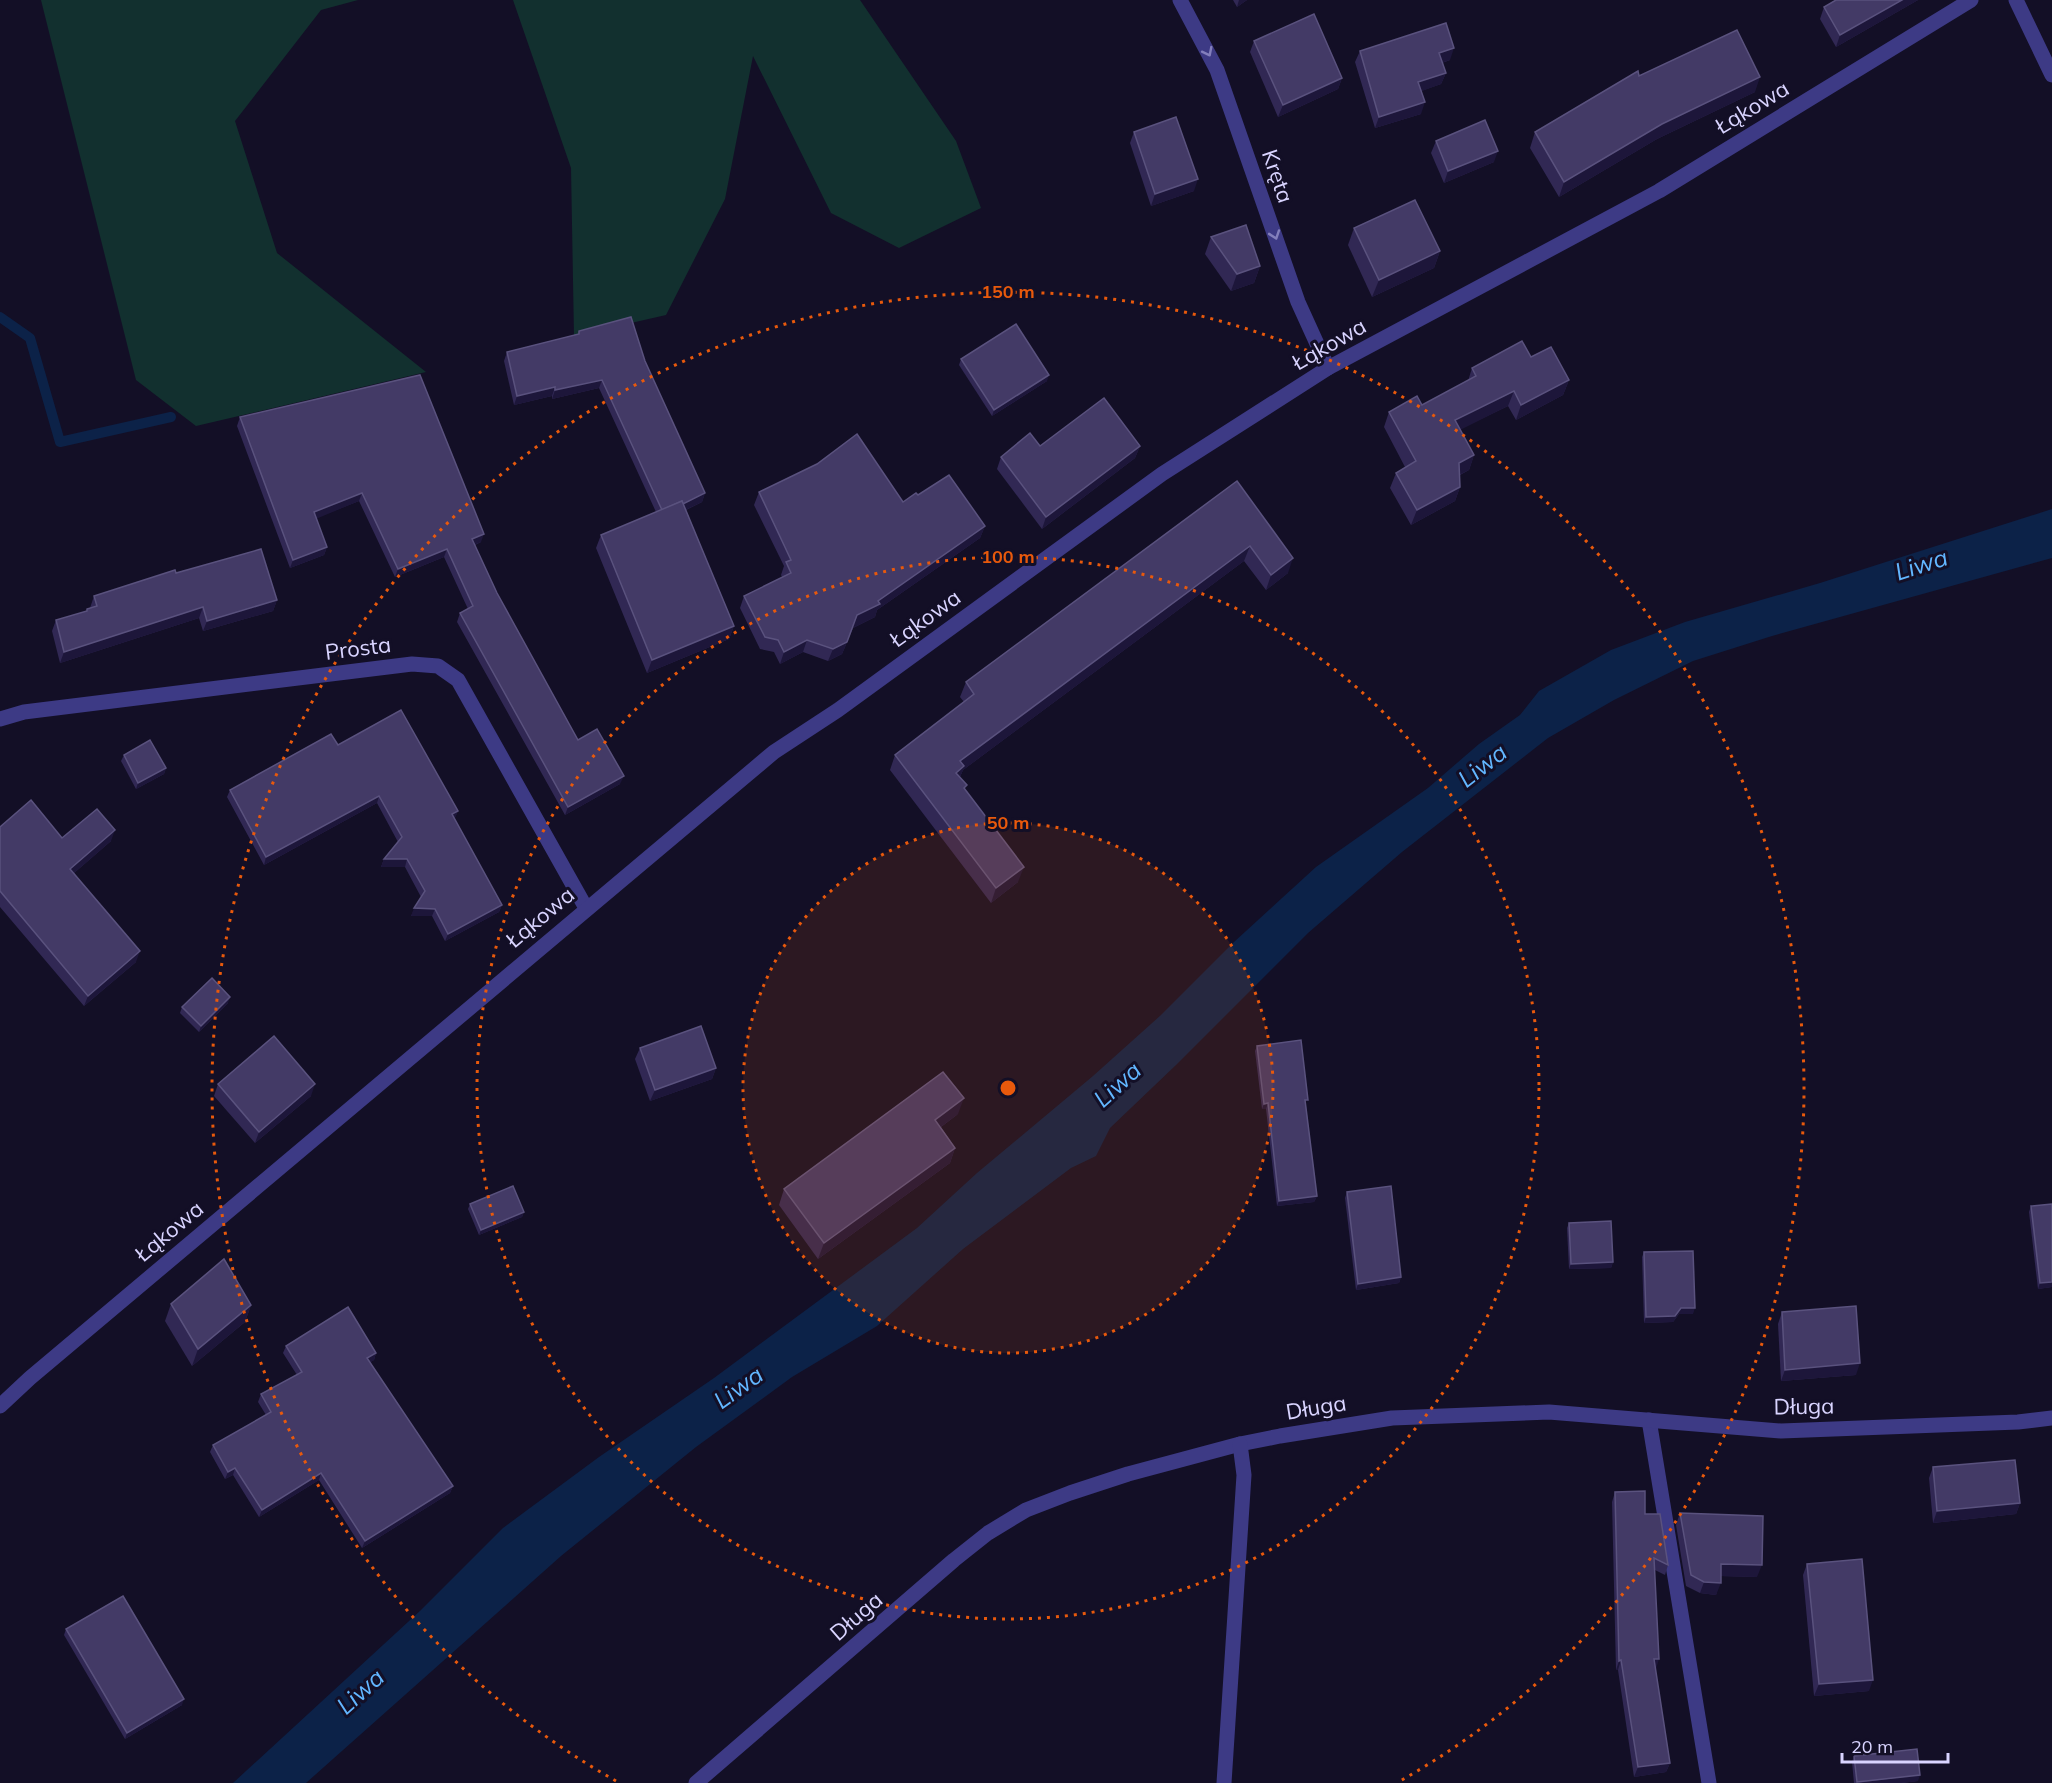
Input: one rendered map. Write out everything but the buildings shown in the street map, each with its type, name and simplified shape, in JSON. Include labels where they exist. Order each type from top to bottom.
[{"type":"street","name":"Kręta","points":[[1180,0],[1217,70],[1298,302],[1328,368]]},
{"type":"street","name":"Łąkowa","points":[[0,1406],[66,1347],[774,752],[838,710],[1162,474],[1328,368],[1659,191],[1971,0]]},
{"type":"street","points":[[2016,0],[2052,75]]},
{"type":"street","name":"Prosta","points":[[0,719],[24,712],[411,664],[438,666],[458,680],[586,908]]},
{"type":"street","name":"Długa","points":[[696,1783],[988,1533],[1026,1510],[1128,1474],[1240,1444],[1392,1418],[1550,1412],[1781,1431],[2018,1422],[2052,1418]]},
{"type":"street","points":[[1649,1420],[1709,1783]]},
{"type":"street","points":[[1224,1783],[1244,1475],[1240,1444]]},
{"type":"green space","points":[[41,0],[358,0],[321,10],[235,121],[277,253],[426,372],[196,426],[136,380]]},
{"type":"green space","points":[[513,0],[860,0],[956,141],[981,208],[899,248],[831,213],[753,56],[725,199],[666,315],[574,336],[571,168]]},
{"type":"water","name":"Liwa","points":[[2052,509],[2052,558],[1772,636],[1693,661],[1614,700],[1548,738],[1402,852],[1308,933],[1110,1128],[1096,1156],[1071,1168],[963,1249],[877,1326],[792,1377],[696,1447],[561,1556],[306,1783],[233,1783],[421,1610],[503,1528],[599,1457],[714,1378],[917,1228],[977,1173],[1093,1076],[1161,1015],[1234,942],[1316,867],[1428,788],[1479,744],[1520,715],[1539,691],[1611,650],[1685,622],[1820,583]]},
{"type":"waterway","points":[[0,317],[30,338],[60,442],[171,417]]}]
